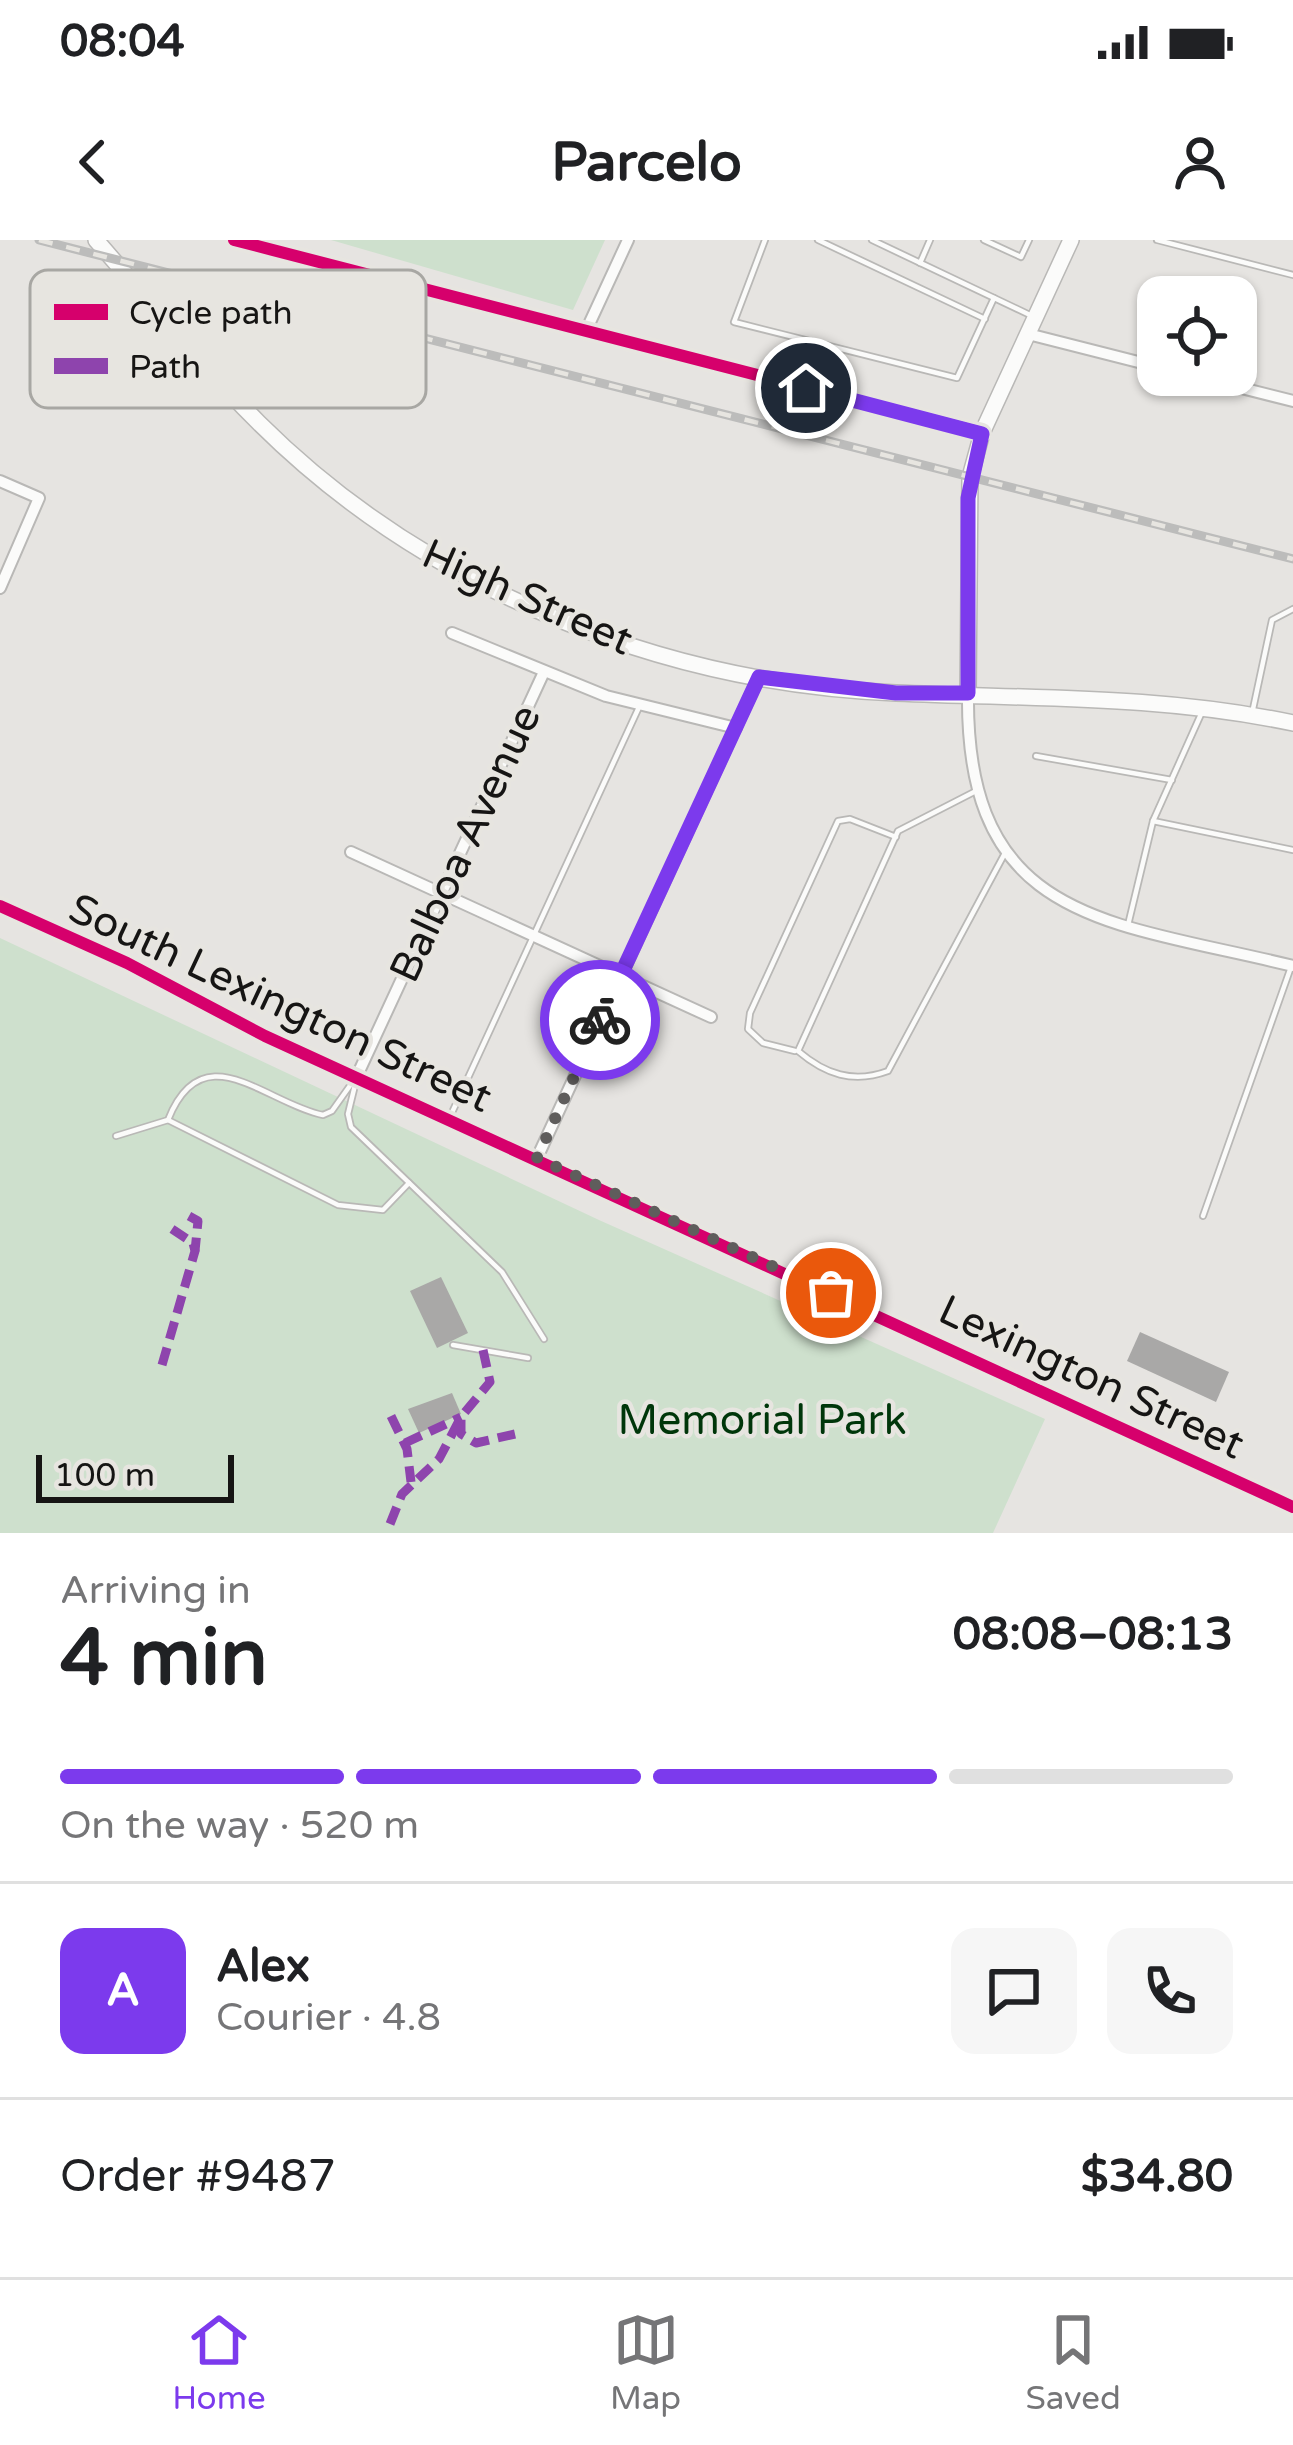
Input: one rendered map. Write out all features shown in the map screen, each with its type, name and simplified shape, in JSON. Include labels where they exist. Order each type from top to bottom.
[{"type":"main road","name":"High Street","points":[[97,240],[124,270]]},
{"type":"main road","points":[[968,693],[968,498],[982,434],[1071,240]]},
{"type":"main road","name":"High Street","points":[[247,408],[376,521],[475,581],[580,628],[759,677],[896,693],[1147,699],[1293,723]]},
{"type":"street","points":[[234,240],[347,270]]},
{"type":"street","points":[[585,333],[628,240]]},
{"type":"street","points":[[426,291],[982,434]]},
{"type":"street","points":[[1032,326],[1137,360]]},
{"type":"street","points":[[1257,392],[1293,401]]},
{"type":"street","points":[[0,481],[39,498],[0,588]]},
{"type":"street","points":[[452,633],[543,674],[640,706],[736,728]]},
{"type":"street","name":"Balboa Avenue","points":[[356,1078],[543,674]]},
{"type":"street","points":[[537,1158],[759,677]]},
{"type":"street","points":[[968,693],[974,792],[1005,853],[1051,895],[1128,925],[1292,965]]},
{"type":"street","points":[[351,852],[711,1017]]},
{"type":"street","name":"South Lexington Street","points":[[0,906],[356,1078],[666,1217]]},
{"type":"street","name":"Lexington Street","points":[[666,1217],[1293,1507]]},
{"type":"lane","points":[[765,240],[734,322],[957,378],[994,298]]},
{"type":"lane","points":[[818,240],[985,319]]},
{"type":"lane","points":[[872,240],[994,298],[1032,326]]},
{"type":"lane","points":[[920,262],[930,240]]},
{"type":"lane","points":[[984,240],[1002,244],[1022,257],[1029,240]]},
{"type":"lane","points":[[1157,240],[1293,274]]},
{"type":"lane","points":[[1252,715],[1272,620],[1293,609]]},
{"type":"lane","points":[[449,1119],[640,706]]},
{"type":"lane","points":[[1128,925],[1153,821],[1205,706]]},
{"type":"lane","points":[[1036,756],[1172,780]]},
{"type":"lane","points":[[798,1051],[896,837],[974,792]]},
{"type":"lane","points":[[896,837],[850,819],[838,821],[760,992],[748,1029],[763,1043],[798,1051],[823,1071],[866,1079],[887,1071],[1005,853]]},
{"type":"lane","points":[[1153,821],[1293,850]]},
{"type":"lane","points":[[1203,1216],[1292,965]]},
{"type":"lane","points":[[168,1120],[178,1094],[203,1079],[236,1078],[322,1115],[332,1111],[356,1078]]},
{"type":"lane","points":[[356,1078],[347,1120],[502,1272],[544,1339]]},
{"type":"lane","points":[[116,1136],[168,1120],[338,1205],[382,1210],[409,1183]]},
{"type":"lane","points":[[453,1345],[528,1358]]},
{"type":"green space","points":[[331,240],[605,240],[573,310]]},
{"type":"green space","name":"Memorial Park","points":[[0,938],[599,1220],[1045,1419],[993,1533],[0,1533]]},
{"type":"building","points":[[441,1277],[468,1333],[437,1348],[410,1291]]},
{"type":"building","points":[[1140,1332],[1229,1372],[1216,1402],[1127,1361]]},
{"type":"building","points":[[452,1393],[461,1414],[419,1433],[408,1409]]},
{"type":"railway","points":[[39,240],[157,270]]},
{"type":"railway","points":[[426,338],[1293,559]]},
{"type":"marked path","points":[[189,1216],[198,1221],[195,1251]]},
{"type":"marked path","points":[[162,1365],[195,1251],[193,1243],[172,1229]]},
{"type":"marked path","points":[[483,1350],[490,1382],[461,1417],[461,1434],[476,1443],[515,1434]]},
{"type":"marked path","points":[[391,1416],[407,1449],[411,1482]]},
{"type":"marked path","points":[[405,1443],[461,1417]]},
{"type":"marked path","points":[[390,1524],[402,1494],[439,1459],[461,1417]]},
{"type":"cycle path","points":[[234,240],[350,270]]},
{"type":"cycle path","points":[[426,290],[982,433]]},
{"type":"cycle path","points":[[0,906],[127,963],[265,1036],[1293,1507]]},
{"type":"way so far","points":[[600,1020],[537,1158],[831,1293]]},
{"type":"route","points":[[600,1020],[759,677],[896,693],[968,693],[968,498],[982,434],[806,388]]}]
